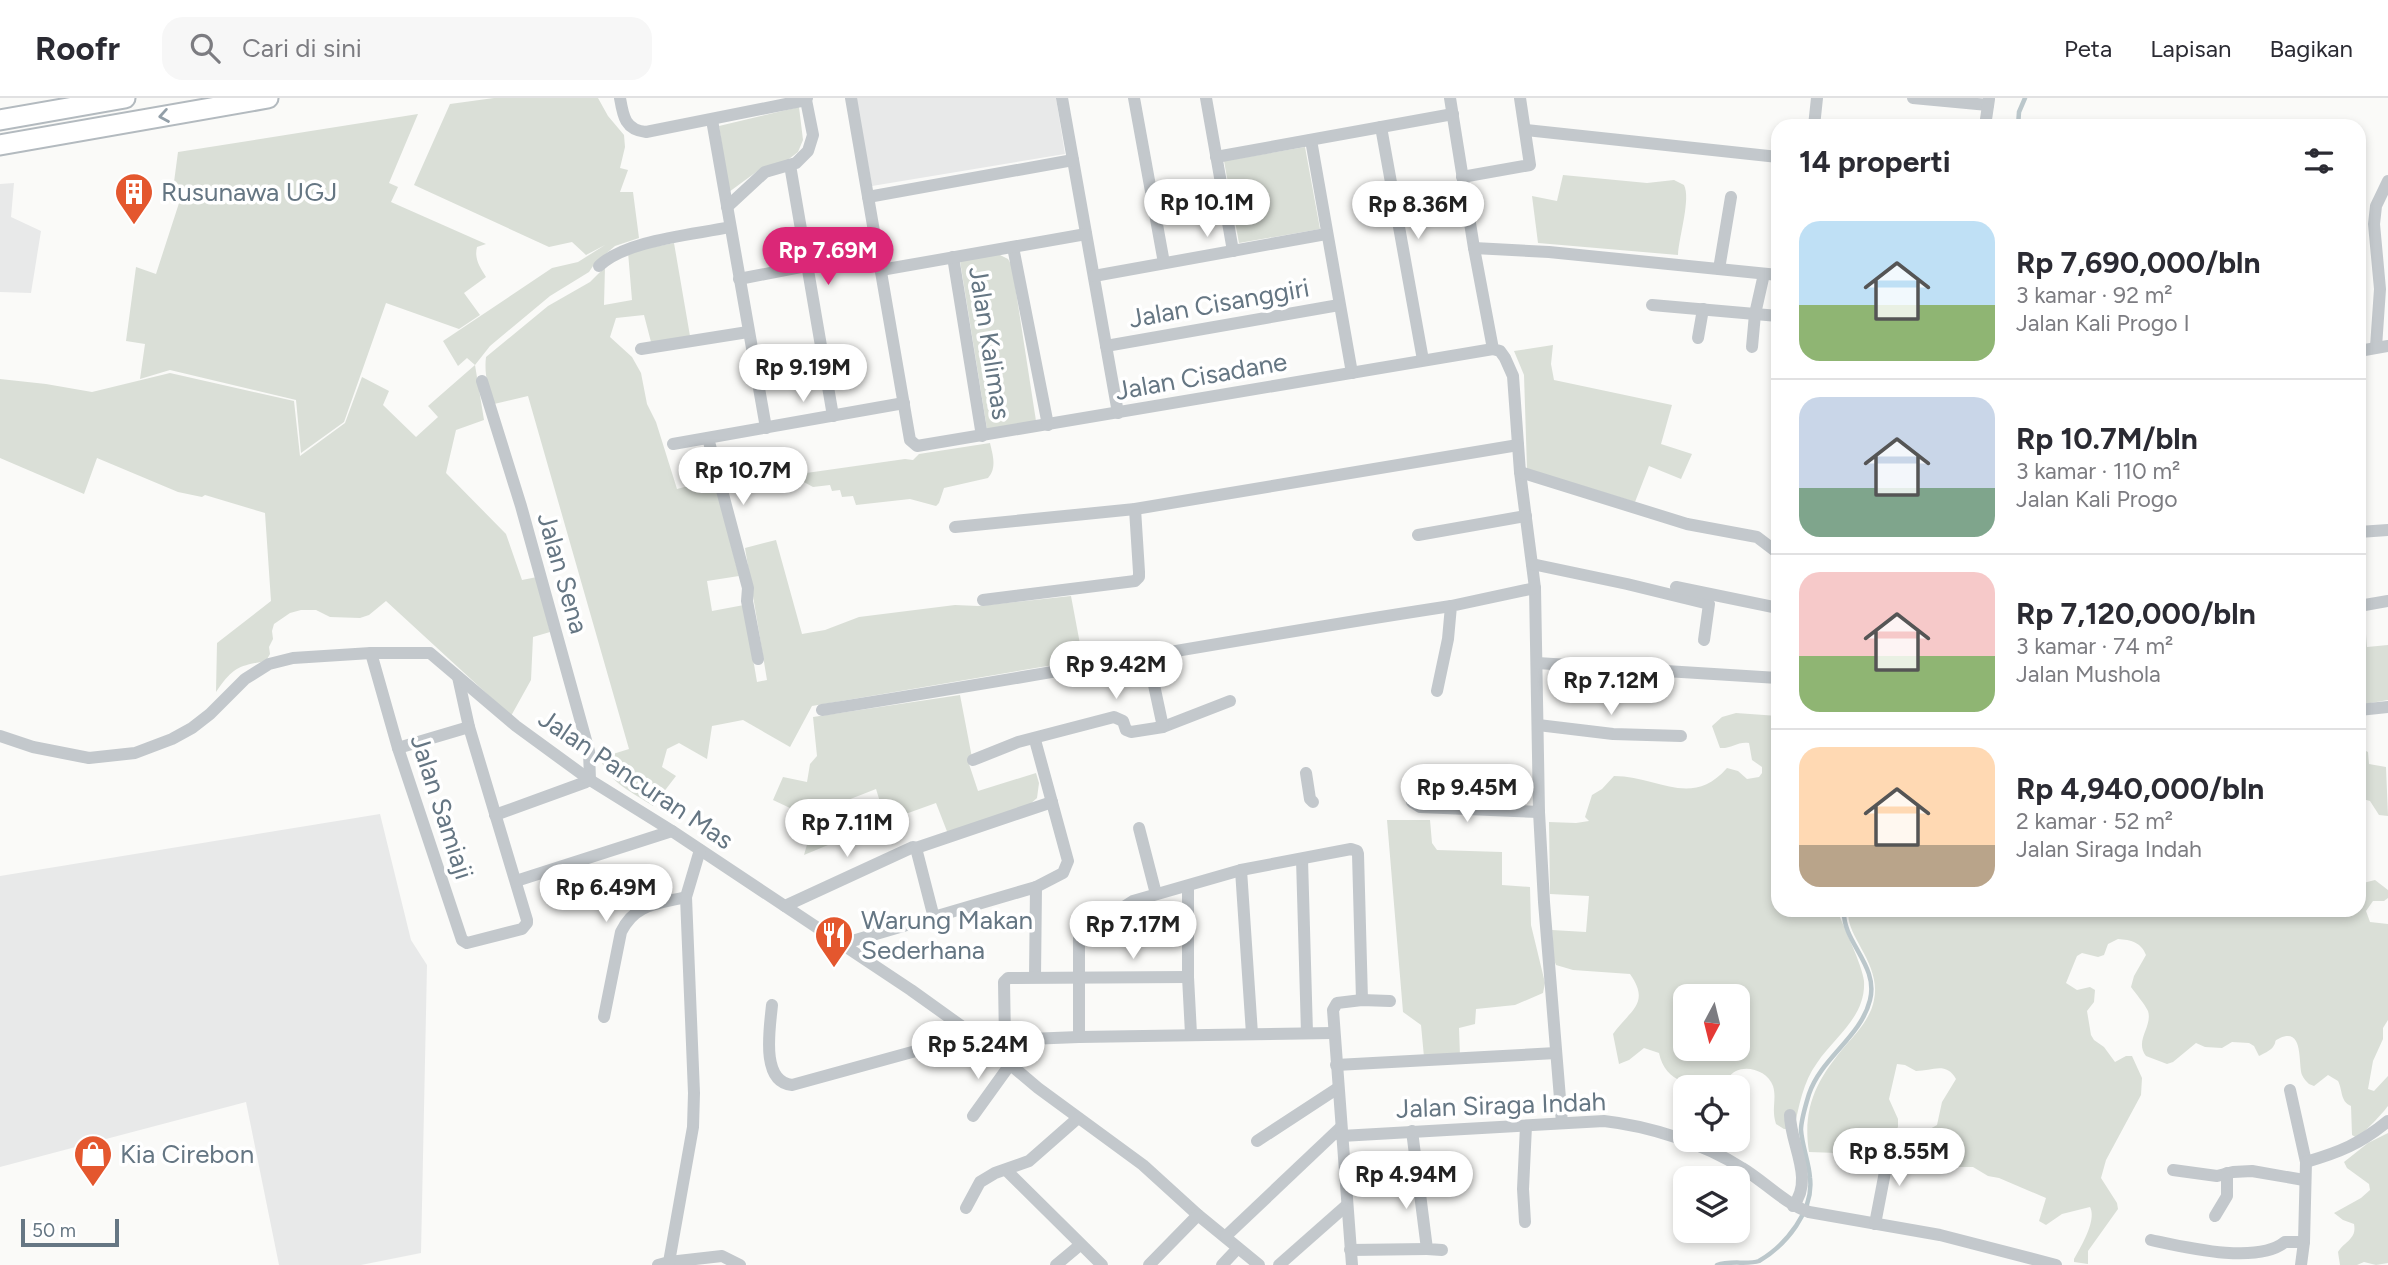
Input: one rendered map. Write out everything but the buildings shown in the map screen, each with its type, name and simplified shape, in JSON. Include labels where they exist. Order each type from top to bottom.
[{"type":"street","points":[[0,120],[125,98]]},
{"type":"street","points":[[0,145],[231,101],[268,98]]},
{"type":"street","points":[[620,98],[623,116],[628,126],[636,131],[665,130],[806,99],[812,143],[805,156],[790,165],[765,172],[727,207]]},
{"type":"street","points":[[673,444],[904,403],[851,98]]},
{"type":"street","points":[[1062,98],[1118,413]]},
{"type":"street","points":[[1134,98],[1164,263]]},
{"type":"street","points":[[1206,98],[1233,251]]},
{"type":"street","points":[[1450,98],[1493,349],[1500,351],[1513,376],[1520,472],[1535,588],[1539,812],[1548,969],[1562,1123]]},
{"type":"street","points":[[1462,177],[1530,166],[1520,98]]},
{"type":"street","points":[[1815,119],[1817,98]]},
{"type":"street","points":[[1913,98],[1989,102]]},
{"type":"street","points":[[1216,157],[1452,114]]},
{"type":"street","points":[[712,120],[766,428]]},
{"type":"street","points":[[1381,127],[1423,360]]},
{"type":"street","points":[[1526,130],[1771,155]]},
{"type":"street","points":[[1311,140],[1352,373]]},
{"type":"street","points":[[868,197],[1073,160]]},
{"type":"street","points":[[790,165],[833,416]]},
{"type":"street","points":[[2382,346],[2374,224],[2376,206],[2388,181]]},
{"type":"street","points":[[1719,269],[1731,197]]},
{"type":"street","points":[[599,267],[619,251],[646,243],[730,227]]},
{"type":"street","points":[[881,270],[1086,234]]},
{"type":"street","points":[[1094,276],[1326,234]]},
{"type":"street","points":[[1013,247],[1048,425]]},
{"type":"street","points":[[1474,248],[1549,252],[1771,274],[1755,314],[1752,347]]},
{"type":"street","points":[[739,279],[878,252]]},
{"type":"street","name":"Jalan Kalimas","points":[[953,257],[982,436]]},
{"type":"street","name":"Jalan Cisanggiri","points":[[1106,346],[1339,304]]},
{"type":"street","points":[[1652,305],[1771,315]]},
{"type":"street","points":[[1698,338],[1703,309]]},
{"type":"street","points":[[641,349],[748,332]]},
{"type":"street","name":"Jalan Cisadane","points":[[904,403],[910,440],[917,446],[1493,349]]},
{"type":"street","name":"Jalan Sena","points":[[482,380],[521,506],[589,751],[590,780]]},
{"type":"street","points":[[708,438],[747,586],[747,601],[758,659]]},
{"type":"street","points":[[955,527],[1135,509],[1518,444]]},
{"type":"street","points":[[1520,472],[1699,526],[1757,537],[1771,548]]},
{"type":"street","points":[[984,600],[1135,581],[1139,572],[1135,509]]},
{"type":"street","points":[[1418,536],[1526,516]]},
{"type":"street","points":[[2366,532],[2388,530]]},
{"type":"street","points":[[1532,564],[1709,604],[1704,640]]},
{"type":"street","points":[[1627,584],[1660,584],[1771,607]]},
{"type":"street","points":[[822,710],[1451,606],[1535,588]]},
{"type":"street","points":[[2366,605],[2388,601]]},
{"type":"street","points":[[1437,691],[1443,669],[1451,606]]},
{"type":"street","name":"Jalan Pancuran Mas","points":[[0,736],[33,747],[89,758],[135,753],[173,739],[192,728],[211,714],[245,679],[261,668],[293,658],[371,653],[430,653],[516,726],[590,780],[785,906],[979,1039],[1009,1066],[1143,1165],[1259,1265]]},
{"type":"street","name":"Jalan Samiaji","points":[[371,653],[398,748],[462,940],[470,942],[522,929],[527,923],[516,881]]},
{"type":"street","points":[[1148,657],[1163,727]]},
{"type":"street","points":[[1537,663],[1771,678]]},
{"type":"street","points":[[458,677],[469,727],[516,881],[672,831]]},
{"type":"street","points":[[973,760],[1018,742],[1035,740],[1114,717],[1123,721],[1126,730],[1131,732],[1163,727],[1230,701]]},
{"type":"street","points":[[2366,709],[2388,707]]},
{"type":"street","points":[[1538,724],[1613,734],[1681,736]]},
{"type":"street","points":[[398,748],[469,727]]},
{"type":"street","points":[[842,944],[1036,887],[1067,869],[1067,856],[1035,740]]},
{"type":"street","points":[[1306,773],[1310,799],[1313,802]]},
{"type":"street","points":[[495,815],[590,780]]},
{"type":"street","points":[[785,906],[912,847],[916,848],[1052,802]]},
{"type":"street","points":[[1412,802],[1420,807],[1539,812]]},
{"type":"street","points":[[1139,828],[1156,894]]},
{"type":"street","points":[[916,848],[934,918]]},
{"type":"street","points":[[1108,917],[1133,901],[1241,870],[1351,849],[1357,851],[1362,1000]]},
{"type":"street","points":[[700,850],[686,897],[693,1127],[664,1264],[688,1263],[722,1256],[740,1265]]},
{"type":"street","points":[[1302,859],[1307,1033]]},
{"type":"street","points":[[1241,870],[1252,1034]]},
{"type":"street","points":[[1188,886],[1191,1034]]},
{"type":"street","points":[[1035,977],[1036,887]]},
{"type":"street","points":[[604,1017],[625,923],[639,909],[686,897]]},
{"type":"street","points":[[1079,1037],[1079,925],[1087,918],[1188,919]]},
{"type":"street","points":[[1005,1040],[1005,980],[1008,978],[1188,977]]},
{"type":"street","points":[[1352,1265],[1333,1010],[1335,1004],[1362,1000],[1390,1001]]},
{"type":"street","points":[[772,1005],[769,1053],[775,1077],[785,1085],[979,1039],[1333,1033]]},
{"type":"street","points":[[1336,1065],[1556,1053]]},
{"type":"street","points":[[973,1116],[1009,1066]]},
{"type":"street","points":[[1257,1141],[1338,1088]]},
{"type":"street","points":[[2290,1090],[2306,1162],[2301,1265]]},
{"type":"street","points":[[1790,1115],[1791,1136],[1802,1169],[1801,1192],[1795,1207]]},
{"type":"street","points":[[966,1208],[980,1182],[1036,1157],[1078,1118]]},
{"type":"street","name":"Jalan Siraga Indah","points":[[1340,1132],[1604,1121],[1635,1125],[1713,1153],[1738,1166],[1795,1207],[1809,1212],[1940,1235],[2056,1265]]},
{"type":"street","points":[[2306,1162],[2353,1146],[2388,1121]]},
{"type":"street","points":[[1525,1222],[1522,1189],[1526,1126]]},
{"type":"street","points":[[1412,1131],[1427,1249]]},
{"type":"street","points":[[1226,1236],[1340,1132]]},
{"type":"street","points":[[1875,1224],[1890,1146]]},
{"type":"street","points":[[1006,1170],[1102,1265]]},
{"type":"street","points":[[2173,1170],[2216,1176],[2252,1171],[2304,1180]]},
{"type":"street","points":[[2215,1216],[2227,1196],[2227,1173]]},
{"type":"street","points":[[1279,1265],[1346,1205]]},
{"type":"street","points":[[1149,1265],[1198,1215]]},
{"type":"street","points":[[2151,1240],[2227,1251],[2259,1252],[2278,1248],[2285,1242],[2304,1242]]},
{"type":"street","points":[[1056,1265],[1080,1245]]},
{"type":"street","points":[[1222,1265],[1238,1248]]},
{"type":"street","points":[[1350,1250],[1441,1250]]},
{"type":"shaded area","points":[[494,98],[598,98],[608,116],[624,135],[625,147],[620,168],[628,170],[620,192],[633,192],[639,238],[615,246],[595,263],[589,272],[550,296],[490,346],[475,365],[467,358],[458,366],[443,341],[552,268],[578,262],[605,245],[586,255],[572,242],[549,247],[414,185],[450,104]]},
{"type":"shaded area","points":[[856,98],[1056,98],[1065,154],[872,186]]},
{"type":"shaded area","points":[[799,107],[803,140],[798,152],[785,162],[763,167],[729,192],[719,126]]},
{"type":"shaded area","points":[[418,114],[389,183],[398,187],[391,202],[486,244],[477,247],[476,255],[486,277],[464,293],[480,315],[459,329],[386,303],[344,422],[301,453],[296,400],[170,370],[140,379],[145,344],[126,341],[136,267],[156,274],[180,200],[172,197],[178,152]]},
{"type":"shaded area","points":[[1305,147],[1320,229],[1239,243],[1224,161]]},
{"type":"shaded area","points":[[1563,175],[1647,183],[1674,180],[1684,185],[1686,199],[1678,255],[1538,243],[1532,196],[1557,201]]},
{"type":"shaded area","points":[[14,183],[11,217],[41,231],[31,293],[0,292],[0,184]]},
{"type":"shaded area","points":[[674,243],[690,336],[651,342],[644,315],[616,318],[610,337],[632,357],[641,373],[647,404],[656,422],[677,489],[714,479],[739,576],[707,581],[712,611],[744,605],[757,682],[767,680],[745,548],[776,540],[802,634],[825,630],[859,617],[955,605],[978,606],[1071,596],[1083,660],[812,706],[790,747],[743,720],[712,726],[707,759],[679,743],[667,749],[662,767],[676,776],[653,806],[609,774],[600,758],[629,749],[528,396],[494,404],[487,381],[486,357],[548,306],[590,282],[605,267],[604,305],[632,300],[628,252]]},
{"type":"shaded area","points":[[998,254],[1008,259],[1012,266],[1036,421],[987,429],[960,261]]},
{"type":"shaded area","points":[[1553,345],[1551,364],[1554,380],[1672,405],[1661,444],[1692,454],[1681,479],[1649,466],[1635,502],[1527,469],[1524,375],[1514,351]]},
{"type":"shaded area","points":[[475,365],[484,420],[456,430],[446,473],[506,534],[522,580],[537,577],[550,632],[533,637],[531,680],[511,716],[386,601],[369,615],[360,618],[330,617],[316,610],[290,613],[274,624],[270,654],[266,661],[236,669],[216,692],[217,643],[271,601],[265,513],[205,495],[202,497],[178,492],[97,458],[84,494],[0,458],[0,379],[92,392],[170,373],[294,401],[300,456],[345,423],[362,377],[389,391],[383,405],[416,437],[438,417],[428,406]]},
{"type":"shaded area","points":[[990,443],[993,466],[988,478],[944,488],[936,506],[910,499],[856,505],[853,496],[842,497],[840,490],[832,491],[830,485],[813,487],[802,481],[762,485],[771,478],[913,460],[919,454]]},
{"type":"shaded area","points":[[2366,634],[2367,647],[2388,645],[2388,700],[2366,704]]},
{"type":"shaded area","points":[[960,695],[973,763],[969,764],[978,791],[1036,773],[1039,783],[1037,798],[1029,805],[948,834],[936,803],[886,821],[876,789],[807,816],[773,800],[783,777],[807,782],[810,764],[817,756],[813,717]]},
{"type":"shaded area","points":[[1736,713],[1771,716],[1771,917],[1840,917],[1863,974],[1860,1005],[1855,1016],[1812,1070],[1802,1094],[1794,1129],[1784,1129],[1776,1124],[1773,1086],[1767,1077],[1758,1071],[1741,1069],[1731,1075],[1673,1076],[1662,1063],[1659,1053],[1644,1048],[1619,1064],[1613,1034],[1636,1006],[1639,993],[1630,974],[1573,970],[1556,965],[1554,960],[1552,930],[1586,932],[1589,896],[1550,894],[1549,822],[1589,821],[1585,817],[1592,795],[1614,776],[1687,789],[1700,787],[1714,780],[1727,768],[1738,771],[1747,779],[1759,777],[1762,773],[1762,767],[1752,760],[1749,743],[1720,748],[1712,726],[1722,717]]},
{"type":"shaded area","points":[[2366,751],[2369,764],[2386,767],[2388,816],[2379,815],[2370,801],[2366,800]]},
{"type":"shaded area","points":[[380,814],[411,940],[427,965],[421,1253],[361,1265],[279,1265],[246,1102],[0,1167],[0,876]]},
{"type":"shaded area","points":[[814,820],[828,845],[804,855]]},
{"type":"shaded area","points":[[1387,820],[1430,820],[1432,843],[1437,850],[1502,852],[1502,885],[1530,887],[1531,925],[1545,983],[1543,993],[1515,1005],[1476,1009],[1475,1024],[1459,1028],[1460,1056],[1424,1057],[1421,1025],[1403,1012]]},
{"type":"shaded area","points":[[2375,880],[2388,890],[2388,898],[2384,901],[2373,901],[2366,911],[2366,882]]},
{"type":"shaded area","points":[[2366,911],[2370,922],[2388,924],[2388,1020],[2373,1061],[2368,1089],[2374,1091],[2388,1076],[2388,1106],[2357,1138],[2352,1135],[2351,1106],[2343,1099],[2338,1081],[2328,1075],[2314,1086],[2309,1084],[2302,1075],[2296,1042],[2288,1036],[2278,1039],[2272,1048],[2259,1056],[2254,1046],[2249,1043],[2232,1042],[2222,1048],[2205,1047],[2196,1043],[2167,1064],[2146,1056],[2142,1045],[2148,1011],[2131,987],[2146,955],[2135,942],[2118,939],[2108,944],[2104,955],[2098,957],[2082,953],[2077,956],[2066,983],[2077,990],[2090,987],[2095,990],[2094,1002],[2087,1011],[2091,1035],[2115,1062],[2132,1056],[2142,1078],[2141,1095],[2106,1160],[2101,1178],[2118,1209],[2088,1251],[2088,1264],[2074,1262],[2090,1226],[2090,1207],[2062,1214],[2046,1225],[2039,1221],[2046,1198],[1988,1176],[1973,1167],[1934,1167],[1924,1157],[1916,1156],[1909,1162],[1904,1158],[1912,1142],[1937,1125],[1942,1102],[1956,1079],[1948,1070],[1938,1068],[1916,1071],[1897,1064],[1889,1099],[1898,1119],[1898,1127],[1875,1155],[1859,1153],[1848,1157],[1837,1153],[1809,1152],[1808,1121],[1814,1094],[1827,1070],[1867,1019],[1874,1000],[1873,974],[1849,919],[2366,917]]},
{"type":"shaded area","points":[[2388,1133],[2388,1263],[2340,1265],[2338,1252],[2352,1237],[2354,1224],[2334,1213],[2370,1190],[2369,1184],[2347,1168],[2344,1162],[2368,1143]]},
{"type":"waterway","points":[[2018,119],[2025,98]]},
{"type":"waterway","points":[[1717,1265],[1759,1261],[1788,1236],[1808,1203],[1810,1178],[1801,1130],[1809,1094],[1822,1069],[1858,1025],[1870,1000],[1869,976],[1848,933],[1845,917]]},
{"type":"place","name":"Rusunawa UGJ","points":[[134,226]]},
{"type":"place","name":"Warung Makan Sederhana","points":[[834,969]]},
{"type":"place","name":"Kia Cirebon","points":[[93,1188]]}]
